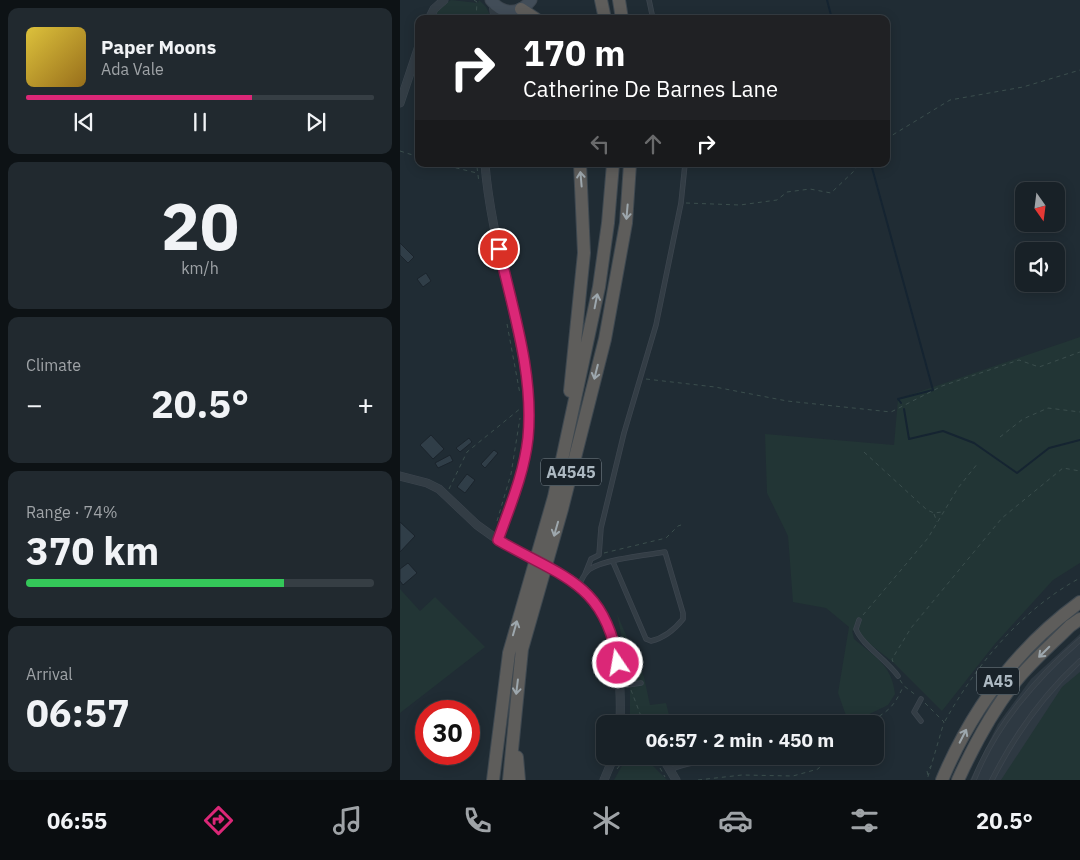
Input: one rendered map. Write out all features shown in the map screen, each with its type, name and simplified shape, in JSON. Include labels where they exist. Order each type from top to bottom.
[{"type":"highway","points":[[602,0],[604,15]]},
{"type":"highway","points":[[619,0],[621,15]]},
{"type":"highway","points":[[517,10],[528,15]]},
{"type":"highway","points":[[564,454],[584,262],[580,167]]},
{"type":"highway","name":"A4545","points":[[493,780],[509,653],[564,454],[599,288],[614,167]]},
{"type":"highway","name":"A4545","points":[[509,780],[513,722],[522,649],[562,509],[605,339],[626,223],[630,167]]},
{"type":"highway","name":"A45","points":[[942,780],[971,719],[1008,668],[1031,643],[1080,602]]},
{"type":"highway","name":"A45","points":[[958,780],[972,749],[992,716],[1018,680],[1070,626],[1080,619]]},
{"type":"highway","name":"A4545","points":[[513,722],[519,780]]},
{"type":"main road","points":[[492,1],[501,9],[517,10],[531,0]]},
{"type":"street","points":[[432,15],[443,0]]},
{"type":"street","points":[[492,1],[494,15]]},
{"type":"street","points":[[510,15],[517,10]]},
{"type":"street","points":[[400,103],[415,58]]},
{"type":"street","points":[[485,167],[499,249],[524,360],[529,398],[528,438],[522,469],[498,540]]},
{"type":"street","points":[[400,476],[427,483],[446,494],[477,525],[498,540],[578,585],[599,608],[609,628],[615,648],[620,686],[620,715]]},
{"type":"street","points":[[604,780],[610,765]]},
{"type":"street","points":[[668,765],[676,780]]},
{"type":"lane","points":[[649,0],[651,15]]},
{"type":"lane","points":[[578,585],[591,559],[599,555],[601,528],[656,325],[681,203],[684,167]]},
{"type":"lane","points":[[585,574],[594,567],[613,562],[665,552],[683,612],[683,619],[677,626],[660,639],[651,642],[646,639],[613,562]]},
{"type":"lane","points":[[859,620],[856,629],[858,637],[889,664],[898,676]]},
{"type":"lane","points":[[974,780],[1004,726],[1036,683],[1054,662],[1080,640]]},
{"type":"lane","points":[[992,780],[1025,724],[1064,676],[1080,661]]},
{"type":"lane","points":[[620,686],[641,683]]},
{"type":"lane","points":[[921,700],[914,712],[921,721]]},
{"type":"lane","points":[[670,770],[679,765]]},
{"type":"path","points":[[474,0],[477,2],[476,15]]},
{"type":"path","points":[[890,137],[950,100],[1023,87],[1080,70]]},
{"type":"path","points":[[400,151],[415,156]]},
{"type":"path","points":[[452,167],[477,173]]},
{"type":"path","points":[[681,203],[740,205],[777,200],[788,192],[810,189],[831,193],[856,167]]},
{"type":"path","points":[[640,379],[715,387],[787,401],[891,412],[942,386],[1019,360],[1039,367],[1080,352]]},
{"type":"path","points":[[446,494],[467,452],[522,408],[511,474],[496,525]]},
{"type":"path","points":[[1000,437],[1023,419],[1048,408],[1080,412]]},
{"type":"path","points":[[864,452],[927,510],[934,513],[944,512]]},
{"type":"path","points":[[859,620],[928,538],[958,488],[978,463]]},
{"type":"path","points":[[944,722],[904,686],[892,659],[911,628],[1002,518],[1063,468],[1080,471]]},
{"type":"path","points":[[934,513],[937,523]]},
{"type":"path","points":[[599,555],[666,538],[678,526],[684,524]]},
{"type":"path","points":[[927,780],[944,722],[967,683],[999,643],[1035,610],[1080,578]]},
{"type":"path","points":[[629,684],[640,715]]},
{"type":"path","points":[[882,715],[895,704],[904,686]]},
{"type":"path","points":[[613,775],[620,765]]},
{"type":"path","points":[[698,780],[742,775],[793,776],[818,769],[821,765]]},
{"type":"shaded area","points":[[1080,634],[1080,780],[970,780],[998,724],[1031,679]]},
{"type":"green space","points":[[451,0],[478,3],[479,0],[486,7],[490,15],[435,15],[443,5]]},
{"type":"green space","points":[[1080,337],[1080,563],[1053,580],[994,645],[942,711],[894,663],[852,630],[854,639],[875,656],[886,668],[895,694],[888,705],[867,715],[846,715],[838,693],[849,627],[826,608],[793,602],[788,536],[767,493],[765,434],[894,445],[898,399]]},
{"type":"green space","points":[[400,589],[420,611],[435,597],[485,647],[400,713]]},
{"type":"green space","points":[[617,614],[644,677],[650,705],[666,703],[669,715],[630,715],[630,678]]},
{"type":"green space","points":[[1080,672],[1080,780],[1001,780],[1062,687]]},
{"type":"green space","points":[[622,765],[652,765],[667,780],[614,780]]},
{"type":"building","points":[[400,243],[414,257],[408,263],[400,255]]},
{"type":"building","points":[[426,273],[431,281],[423,287],[417,279]]},
{"type":"building","points":[[431,435],[444,449],[433,459],[420,445]]},
{"type":"building","points":[[469,438],[472,442],[460,452],[456,448]]},
{"type":"building","points":[[494,450],[498,453],[485,468],[481,464]]},
{"type":"building","points":[[450,455],[453,461],[438,468],[435,463]]},
{"type":"building","points":[[467,474],[475,480],[465,493],[457,487]]},
{"type":"building","points":[[400,522],[415,536],[400,552]]},
{"type":"building","points":[[408,563],[417,573],[403,585],[400,581],[400,569]]},
{"type":"waterway","points":[[827,0],[831,15]]},
{"type":"waterway","points":[[872,167],[933,390],[898,399],[901,403]]},
{"type":"waterway","points":[[904,409],[909,439],[943,431],[974,443],[1017,473],[1049,448],[1080,440]]},
{"type":"route","points":[[499,249],[524,360],[529,398],[528,438],[519,484],[498,540],[582,587],[604,615],[618,663]]}]
